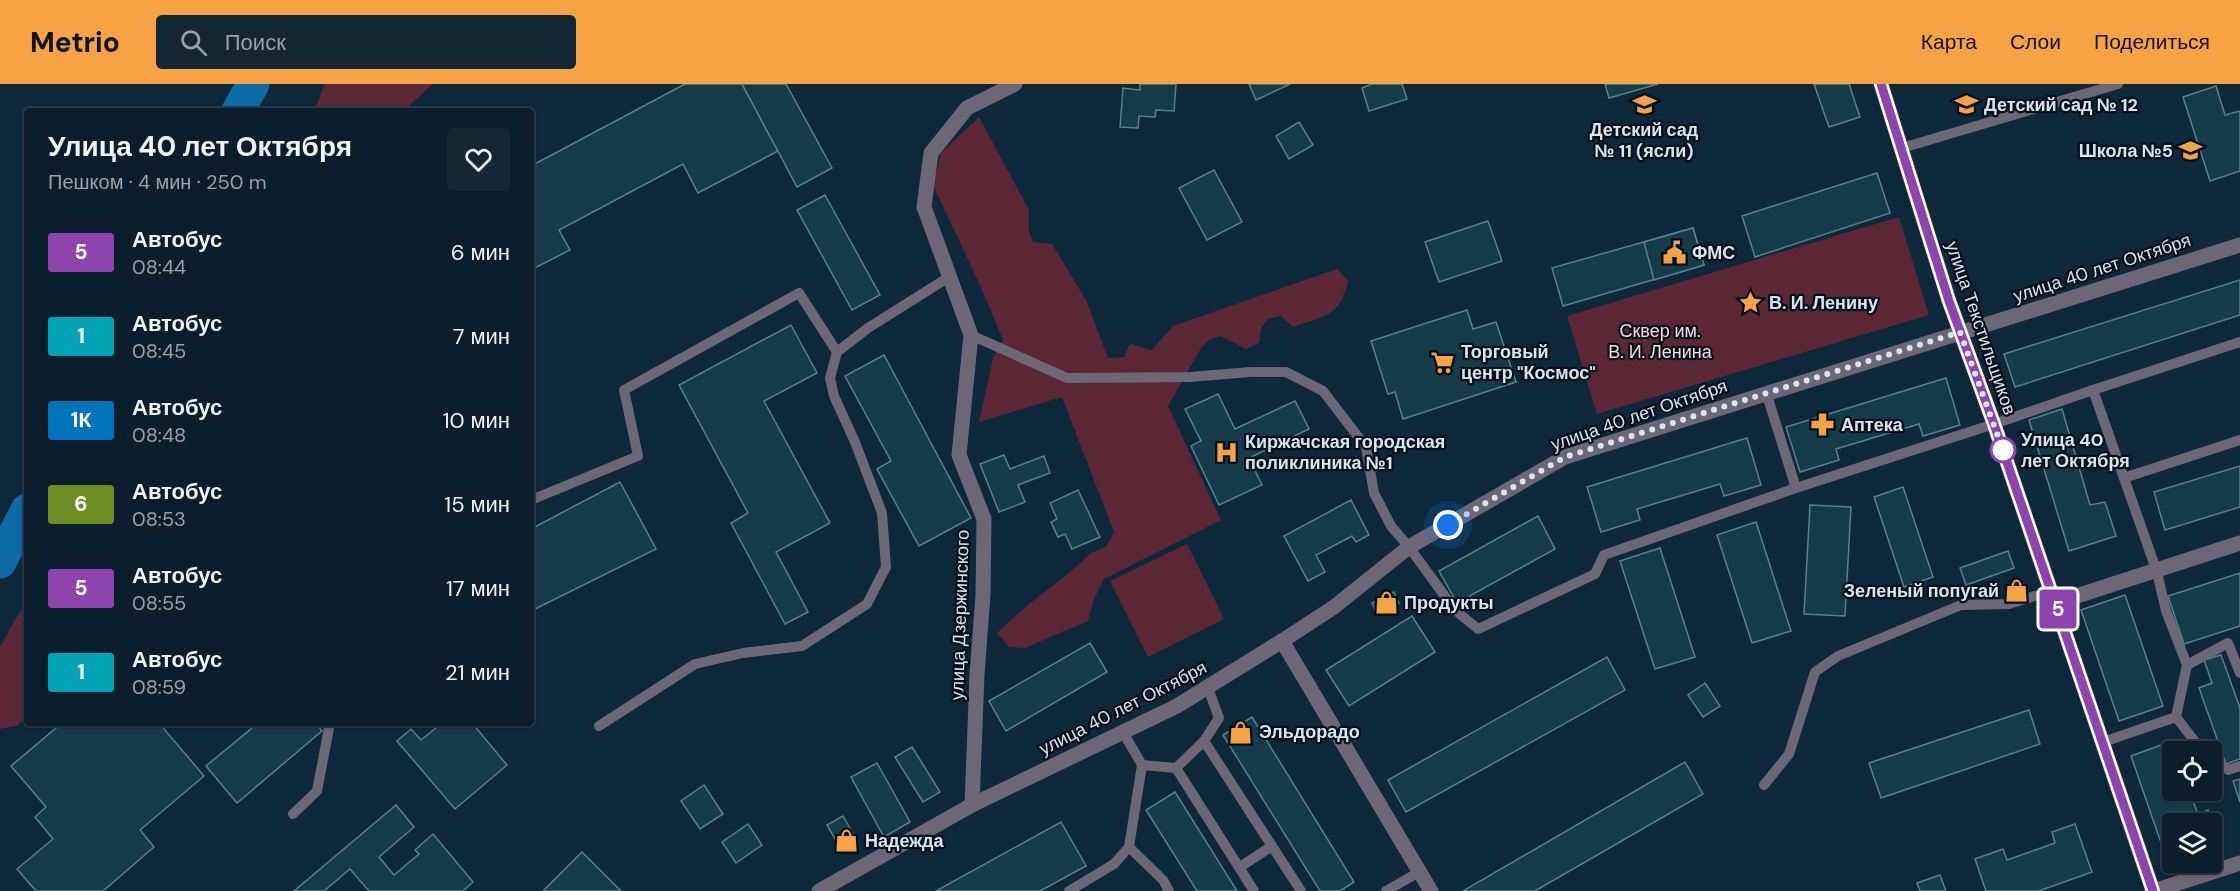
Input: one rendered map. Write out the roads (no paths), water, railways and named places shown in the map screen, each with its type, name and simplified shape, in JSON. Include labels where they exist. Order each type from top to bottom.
[{"type":"street","name":"улица Дзержинского","points":[[972,805],[977,675],[983,595],[984,519],[959,454],[971,335],[924,207],[931,153],[967,108],[1015,84]]},
{"type":"street","name":"улица Текстильщиков","points":[[1881,84],[1960,332],[1994,424],[2153,891]]},
{"type":"street","name":"улица 40 лет Октября","points":[[819,891],[972,805],[1208,688],[1334,607],[1409,547],[1565,457],[2240,245]]},
{"type":"street","points":[[2053,597],[2157,572],[2240,543]]},
{"type":"street","points":[[1282,641],[1431,891]]},
{"type":"street","points":[[2153,891],[2240,863]]},
{"type":"lane","points":[[1902,148],[2118,84]]},
{"type":"lane","points":[[599,726],[695,664],[743,653],[802,646],[867,604],[886,567],[882,513],[855,442],[834,396],[830,378],[837,352],[868,328],[949,277]]},
{"type":"lane","points":[[534,499],[638,456],[624,390],[799,293],[837,352]]},
{"type":"lane","points":[[971,335],[1067,378],[1190,377],[1250,372],[1286,372],[1323,391],[1366,447],[1374,493],[1391,526],[1455,610],[1478,629],[1595,574],[1604,555],[1796,488],[2240,342]]},
{"type":"lane","points":[[2093,390],[2157,572],[2166,611],[2187,665],[2176,717],[2194,741]]},
{"type":"lane","points":[[1766,392],[1796,488]]},
{"type":"lane","points":[[2124,478],[2240,440]]},
{"type":"lane","points":[[1764,785],[1789,754],[1815,672],[1838,656],[1960,606],[2009,604],[2053,597]]},
{"type":"lane","points":[[2187,665],[2240,639]]},
{"type":"lane","points":[[2228,643],[2240,673]]},
{"type":"lane","points":[[1142,765],[1176,768],[1204,741],[1219,717],[1208,688]]},
{"type":"lane","points":[[2103,742],[2176,717]]},
{"type":"lane","points":[[292,814],[317,791],[329,726]]},
{"type":"lane","points":[[1069,891],[1114,864],[1129,847],[1142,765],[1123,732]]},
{"type":"lane","points":[[1204,741],[1301,891]]},
{"type":"lane","points":[[2222,765],[2228,770],[2240,766]]},
{"type":"lane","points":[[1176,768],[1254,891]]},
{"type":"lane","points":[[1240,867],[1272,846]]},
{"type":"lane","points":[[1129,847],[1163,880],[1169,891]]},
{"type":"lane","points":[[1386,891],[1419,872]]},
{"type":"waterway","points":[[240,108],[253,84]]},
{"type":"waterway","points":[[0,562],[24,516]]},
{"type":"place","name":"Детский сад № 11 (ясли)","points":[[1644,104]]},
{"type":"place","name":"Детский сад № 12","points":[[1966,105]]},
{"type":"place","name":"Школа №5","points":[[2191,151]]},
{"type":"place","name":"ФМС","points":[[1674,253]]},
{"type":"place","name":"В. И. Ленину","points":[[1751,303]]},
{"type":"place","name":"Торговый центр \"Космос\"","points":[[1443,362]]},
{"type":"place","name":"Аптека","points":[[1823,425]]},
{"type":"place","name":"Улица 40 лет Октября","points":[[2003,450]]},
{"type":"place","name":"Киржачская городская поликлиника №1","points":[[1227,452]]},
{"type":"place","name":"Зеленый попугай","points":[[2017,591]]},
{"type":"place","name":"Продукты","points":[[1386,603]]},
{"type":"place","name":"Эльдорадо","points":[[1241,732]]},
{"type":"place","name":"Надежда","points":[[847,841]]},
{"type":"park label","name":"Сквер им. В. И. Ленина","points":[[1660,341]]}]
